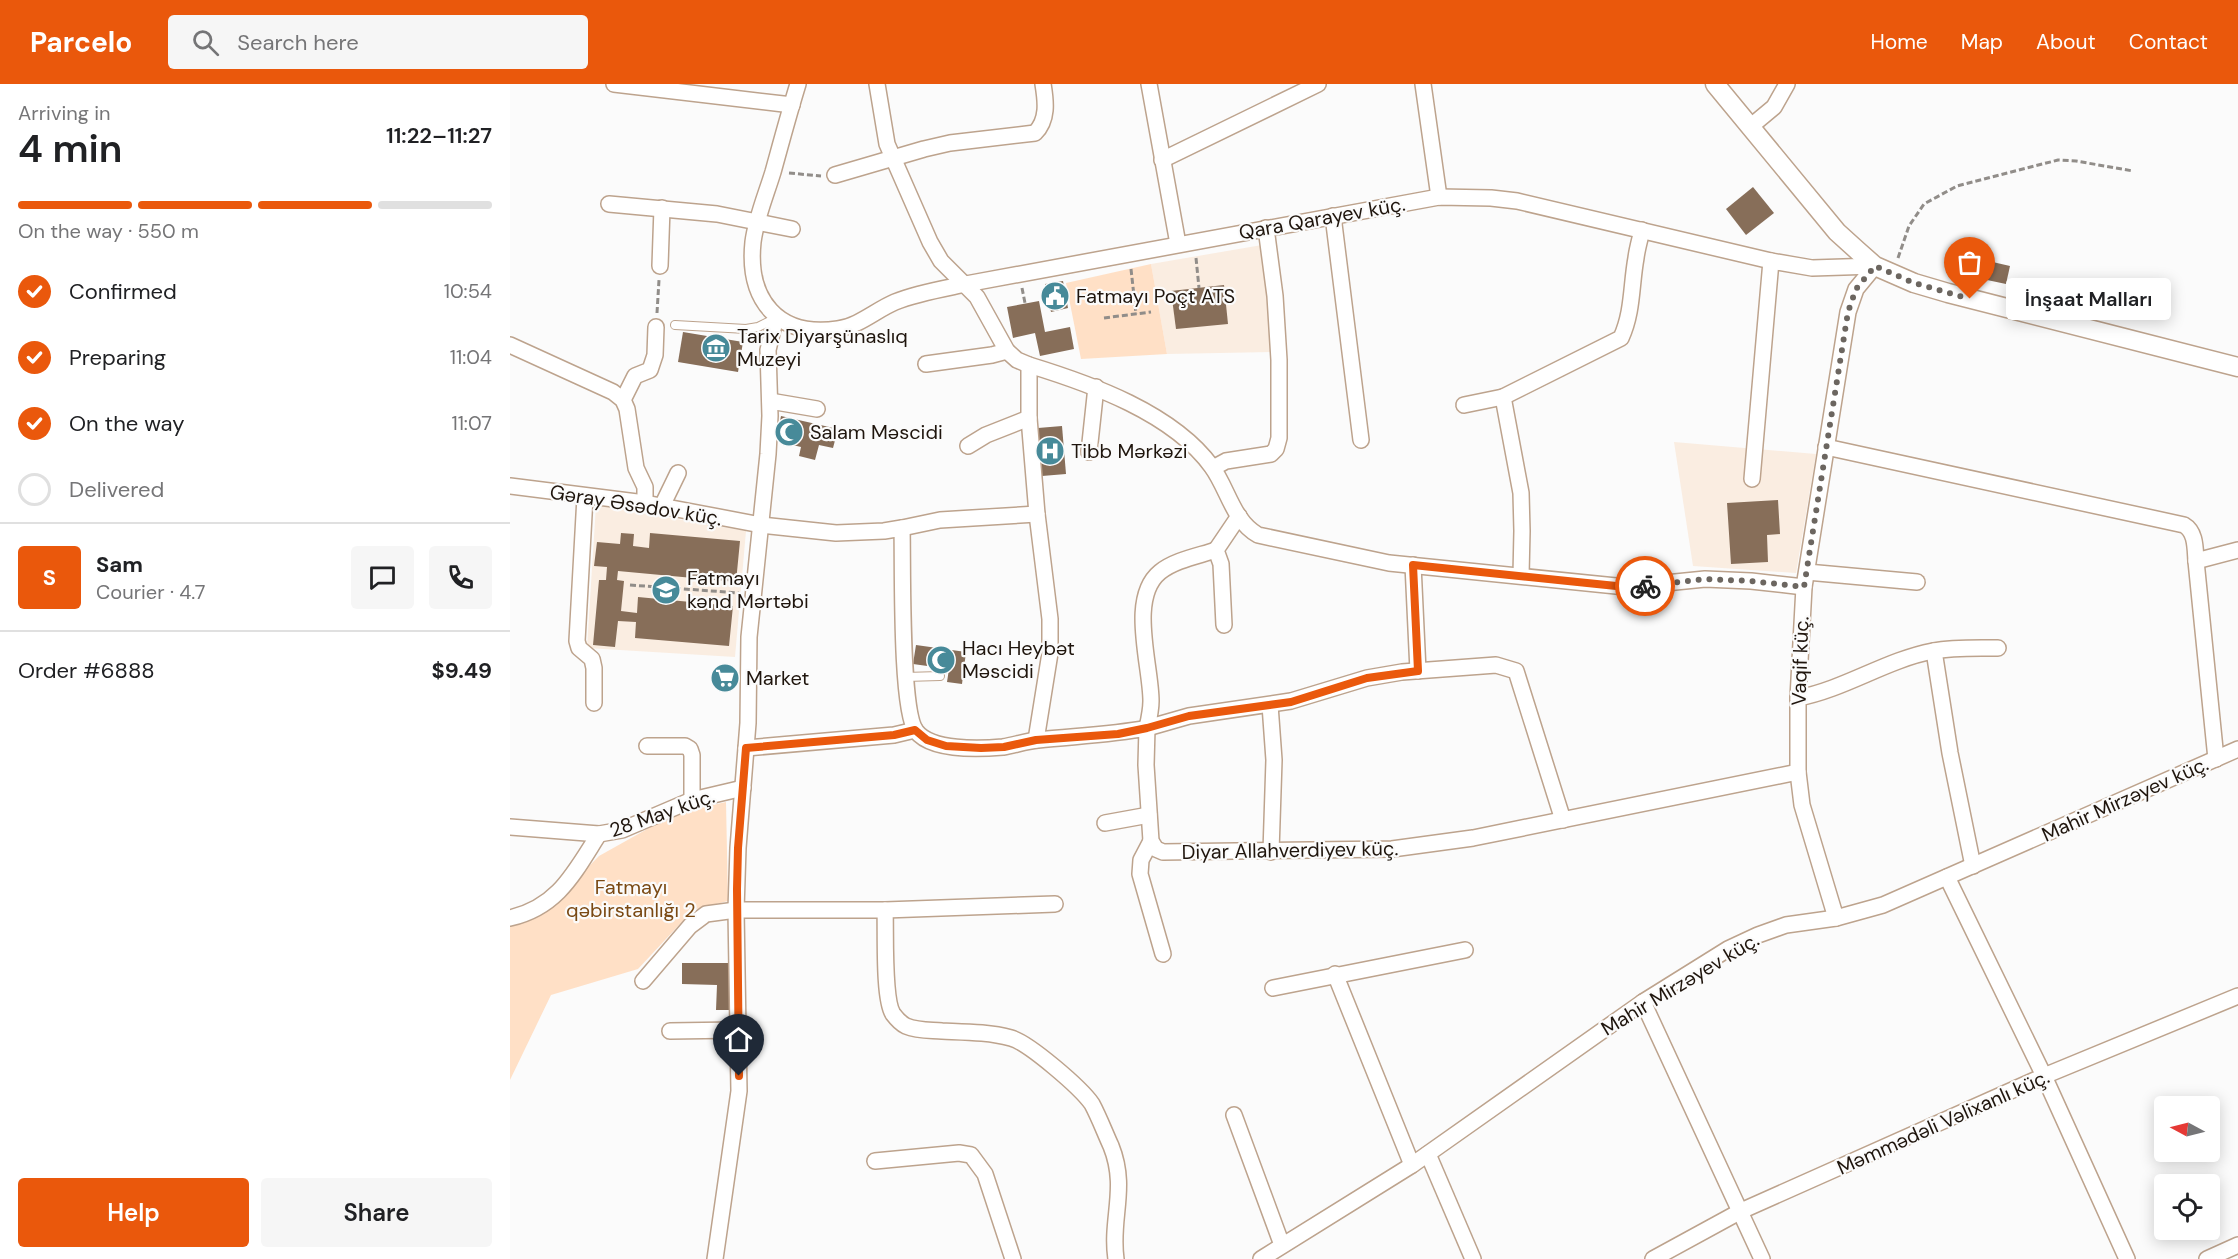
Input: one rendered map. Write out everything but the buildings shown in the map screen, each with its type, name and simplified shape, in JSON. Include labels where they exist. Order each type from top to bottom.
[{"type":"street","points":[[614,84],[792,105]]},
{"type":"street","points":[[715,1259],[739,1091],[736,910],[738,848],[746,748],[753,594],[768,454],[770,401],[768,350],[776,317],[765,306],[759,294],[752,262],[757,223],[798,84]]},
{"type":"street","points":[[877,84],[887,144],[930,242],[942,261],[977,297],[1007,351],[1017,360],[1029,365],[1114,395],[1178,432],[1213,468],[1239,516],[1249,530],[1258,535],[1389,563],[1626,587],[1705,579],[1917,582]]},
{"type":"street","points":[[835,175],[950,143],[1035,133],[1043,125],[1046,101],[1044,84]]},
{"type":"street","points":[[1149,84],[1178,244]]},
{"type":"street","points":[[1162,160],[1318,84]]},
{"type":"street","points":[[1424,84],[1439,197]]},
{"type":"street","name":"Qara Qarayev küç.","points":[[1715,84],[1837,232],[1875,266],[1914,283],[1948,293],[2238,367]]},
{"type":"street","points":[[1750,127],[1774,107],[1786,84]]},
{"type":"street","name":"Qara Qarayev küç.","points":[[776,317],[789,325],[805,329],[823,331],[840,329],[854,325],[886,306],[909,297],[966,284],[1129,252],[1439,197],[1483,197],[1517,201],[1771,261],[1812,268],[1875,266]]},
{"type":"street","points":[[609,204],[717,214],[792,228]]},
{"type":"street","points":[[660,266],[662,208]]},
{"type":"street","points":[[1333,216],[1361,440]]},
{"type":"street","points":[[1213,468],[1226,461],[1271,454],[1276,450],[1279,438],[1279,360],[1275,296],[1266,228]]},
{"type":"street","points":[[1464,405],[1503,397],[1622,338],[1633,291],[1635,259],[1642,230]]},
{"type":"street","points":[[1752,479],[1771,261]]},
{"type":"street","name":"Vaqif küç.","points":[[1836,918],[1802,805],[1798,772],[1798,698],[1806,580],[1848,312],[1856,289],[1875,266]]},
{"type":"street","points":[[623,400],[635,376],[650,370],[655,355],[656,327]]},
{"type":"street","points":[[510,345],[613,392],[623,400],[627,409],[636,468],[645,487],[645,503]]},
{"type":"street","points":[[926,364],[1007,351]]},
{"type":"street","points":[[1029,365],[1029,418],[1037,514],[1050,619],[1050,652],[1036,740]]},
{"type":"street","points":[[1089,452],[1096,387]]},
{"type":"street","points":[[1503,397],[1521,493],[1521,575]]},
{"type":"street","points":[[770,401],[817,409]]},
{"type":"street","points":[[968,446],[986,435],[1029,418]]},
{"type":"street","points":[[1826,447],[2184,525],[2190,529],[2193,535],[2196,561],[2216,759]]},
{"type":"street","points":[[662,506],[678,473]]},
{"type":"street","name":"Gəray Əsədov küç.","points":[[510,486],[645,503],[761,525]]},
{"type":"street","points":[[585,497],[577,640],[579,648],[592,659],[594,703]]},
{"type":"street","points":[[761,525],[836,533],[884,531],[940,520],[1037,514]]},
{"type":"street","points":[[1163,954],[1140,874],[1141,860],[1150,841],[1146,747],[1151,699],[1143,597],[1159,572],[1173,564],[1216,550],[1239,516]]},
{"type":"street","points":[[902,528],[905,677],[908,709],[915,730],[927,740],[946,746],[981,748],[1004,747],[1036,740],[1118,734],[1189,716],[1291,702],[1367,678],[1418,671],[1496,665],[1516,671],[1563,820]]},
{"type":"street","points":[[1216,550],[1221,564],[1224,625]]},
{"type":"street","points":[[2196,561],[2238,550]]},
{"type":"street","points":[[1413,565],[1418,671]]},
{"type":"street","points":[[1798,698],[1822,693],[1897,662],[1934,651],[1998,648]]},
{"type":"street","points":[[1934,651],[1950,753],[1972,866]]},
{"type":"street","points":[[1270,705],[1274,760],[1271,852]]},
{"type":"street","points":[[746,748],[894,735],[915,730]]},
{"type":"street","points":[[647,746],[684,746],[690,749],[693,800]]},
{"type":"street","name":"Mahir Mirzəyev küç.","points":[[1261,1259],[1428,1154],[1643,1002],[1758,934],[1786,925],[1836,918],[1883,905],[2238,749]]},
{"type":"street","name":"Diyar Allahverdiyev küç.","points":[[1150,841],[1156,849],[1163,852],[1392,849],[1563,820],[1798,772]]},
{"type":"street","name":"28 May küç.","points":[[510,827],[599,834],[622,830],[693,800],[743,788]]},
{"type":"street","points":[[1105,823],[1149,815]]},
{"type":"street","points":[[510,918],[540,909],[566,884],[599,834]]},
{"type":"street","points":[[1947,877],[2044,1076],[2127,1259]]},
{"type":"street","points":[[643,981],[690,926],[706,914],[736,910],[885,910],[1055,904]]},
{"type":"street","points":[[885,910],[888,997],[892,1012],[904,1025],[918,1029],[986,1034],[1013,1039],[1030,1049],[1076,1086],[1091,1104],[1112,1148],[1118,1174],[1119,1195],[1114,1240],[1116,1259]]},
{"type":"street","points":[[1273,988],[1465,950]]},
{"type":"street","points":[[1335,974],[1412,1164]]},
{"type":"street","name":"Məmmədəli Vəlixanlı küç.","points":[[1653,1259],[1741,1211],[2044,1076],[2238,996]]},
{"type":"street","points":[[1643,1002],[1762,1259]]},
{"type":"street","points":[[670,1031],[737,1030]]},
{"type":"street","points":[[1234,1115],[1282,1245]]},
{"type":"street","points":[[875,1161],[959,1153],[971,1155],[985,1174],[1013,1259]]},
{"type":"street","points":[[1428,1154],[1473,1259]]},
{"type":"street","points":[[2207,1259],[2238,1245]]},
{"type":"lane","points":[[675,325],[746,329],[758,327],[776,317]]},
{"type":"lane","points":[[905,677],[940,676]]},
{"type":"path","points":[[1893,274],[1909,226],[1924,204],[1957,186],[2058,160],[2133,171]]},
{"type":"path","points":[[773,171],[835,175]]},
{"type":"path","points":[[1194,241],[1199,288]]},
{"type":"path","points":[[1129,252],[1136,314]]},
{"type":"path","points":[[656,327],[660,266]]},
{"type":"path","points":[[1104,318],[1151,312]]},
{"type":"path","points":[[630,585],[753,594]]},
{"type":"shaded area","points":[[1262,245],[1273,352],[1167,354],[1151,264]]},
{"type":"shaded area","points":[[1674,442],[1816,454],[1796,573],[1693,566]]},
{"type":"shaded area","name":"Fatmayı kənd Mərtəbi","points":[[596,505],[746,531],[735,657],[587,648]]},
{"type":"green space","points":[[1151,264],[1167,354],[1081,359],[1066,283]]},
{"type":"green space","name":"Fatmayı qəbirstanlığı 2","points":[[726,802],[728,901],[693,910],[638,969],[551,995],[510,1080],[510,925],[540,916],[599,856],[674,814]]},
{"type":"way so far","points":[[1645,586],[1705,579],[1804,587],[1848,312],[1856,289],[1875,266],[1914,283],[1970,299]]},
{"type":"place","name":"Fatmayı Poçt ATS","points":[[1055,296]]},
{"type":"place","name":"İnşaat Malları","points":[[1970,299]]},
{"type":"place","name":"Tarix Diyarşünaslıq Muzeyi","points":[[716,348]]},
{"type":"place","name":"Salam Məscidi","points":[[789,432]]},
{"type":"place","name":"Tibb Mərkəzi","points":[[1050,451]]},
{"type":"place","name":"Fatmayı kənd Mərtəbi","points":[[666,590]]},
{"type":"place","name":"Hacı Heybət Məscidi","points":[[941,660]]},
{"type":"place","name":"Market","points":[[725,678]]},
{"type":"route","points":[[739,1076],[736,910],[738,848],[746,748],[894,735],[915,730],[927,740],[946,746],[981,748],[1004,747],[1036,740],[1118,734],[1189,716],[1291,702],[1367,678],[1418,671],[1413,565],[1626,587],[1645,586]]}]
